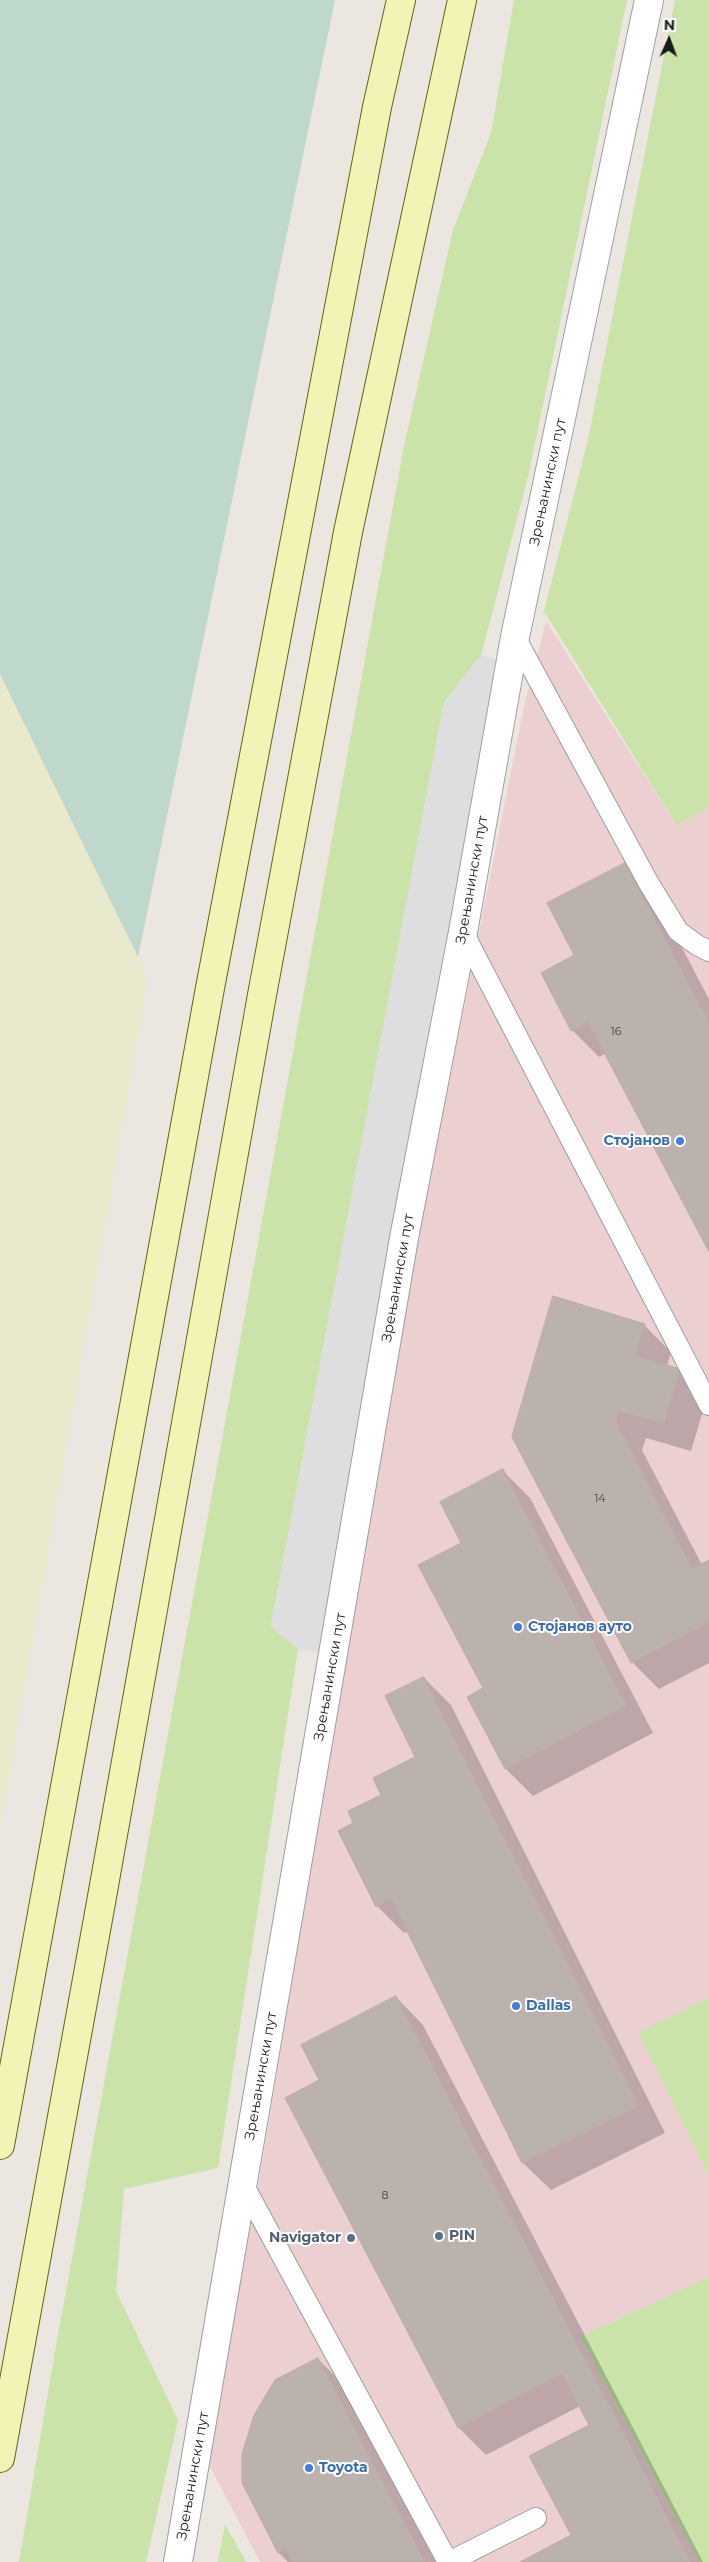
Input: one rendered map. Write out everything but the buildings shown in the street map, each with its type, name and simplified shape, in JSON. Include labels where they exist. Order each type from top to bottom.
[{"type":"main road","points":[[0,2144],[210,988],[377,107],[401,0]]},
{"type":"main road","points":[[0,2458],[100,1908],[260,1004],[344,552],[462,0]]},
{"type":"street","name":"Зрењанински пут","points":[[178,2562],[404,1238],[463,932],[515,637],[649,0]]},
{"type":"lane","points":[[515,637],[648,882],[678,931],[709,951]]},
{"type":"lane","points":[[463,932],[709,1405]]},
{"type":"lane","points":[[243,2184],[448,2562],[536,2518]]},
{"type":"shaded area","points":[[546,621],[677,826],[709,807],[709,1998],[639,2034],[709,2176],[709,2277],[580,2337],[699,2562],[260,2562],[208,2463],[260,2175],[334,1731],[388,1390],[523,711]]},
{"type":"shaded area","points":[[481,655],[510,663],[334,1654],[298,1649],[271,1626],[444,702]]},
{"type":"green space","points":[[0,0],[335,0],[138,957],[0,674]]},
{"type":"green space","points":[[514,0],[627,0],[528,477],[481,655],[444,702],[271,1626],[298,1649],[218,2168],[124,2189],[116,2291],[178,2420],[146,2562],[19,2562],[57,2340],[404,446],[453,230],[491,133]]},
{"type":"green space","points":[[675,0],[709,0],[709,807],[677,826],[544,611],[588,440]]},
{"type":"green space","points":[[0,674],[148,977],[0,1827]]},
{"type":"green space","points":[[709,1998],[709,2176],[638,2033]]},
{"type":"green space","points":[[709,2277],[709,2562],[699,2562],[580,2337]]},
{"type":"green space","points":[[225,2524],[246,2562],[218,2562]]},
{"type":"place","name":"Стојанов","points":[[680,1141]]},
{"type":"place","name":"Стојанов ауто","points":[[518,1627]]},
{"type":"place","name":"Dallas","points":[[516,2006]]},
{"type":"place","name":"PIN","points":[[439,2236]]},
{"type":"place","name":"Navigator","points":[[351,2238]]},
{"type":"place","name":"Toyota","points":[[309,2468]]}]
